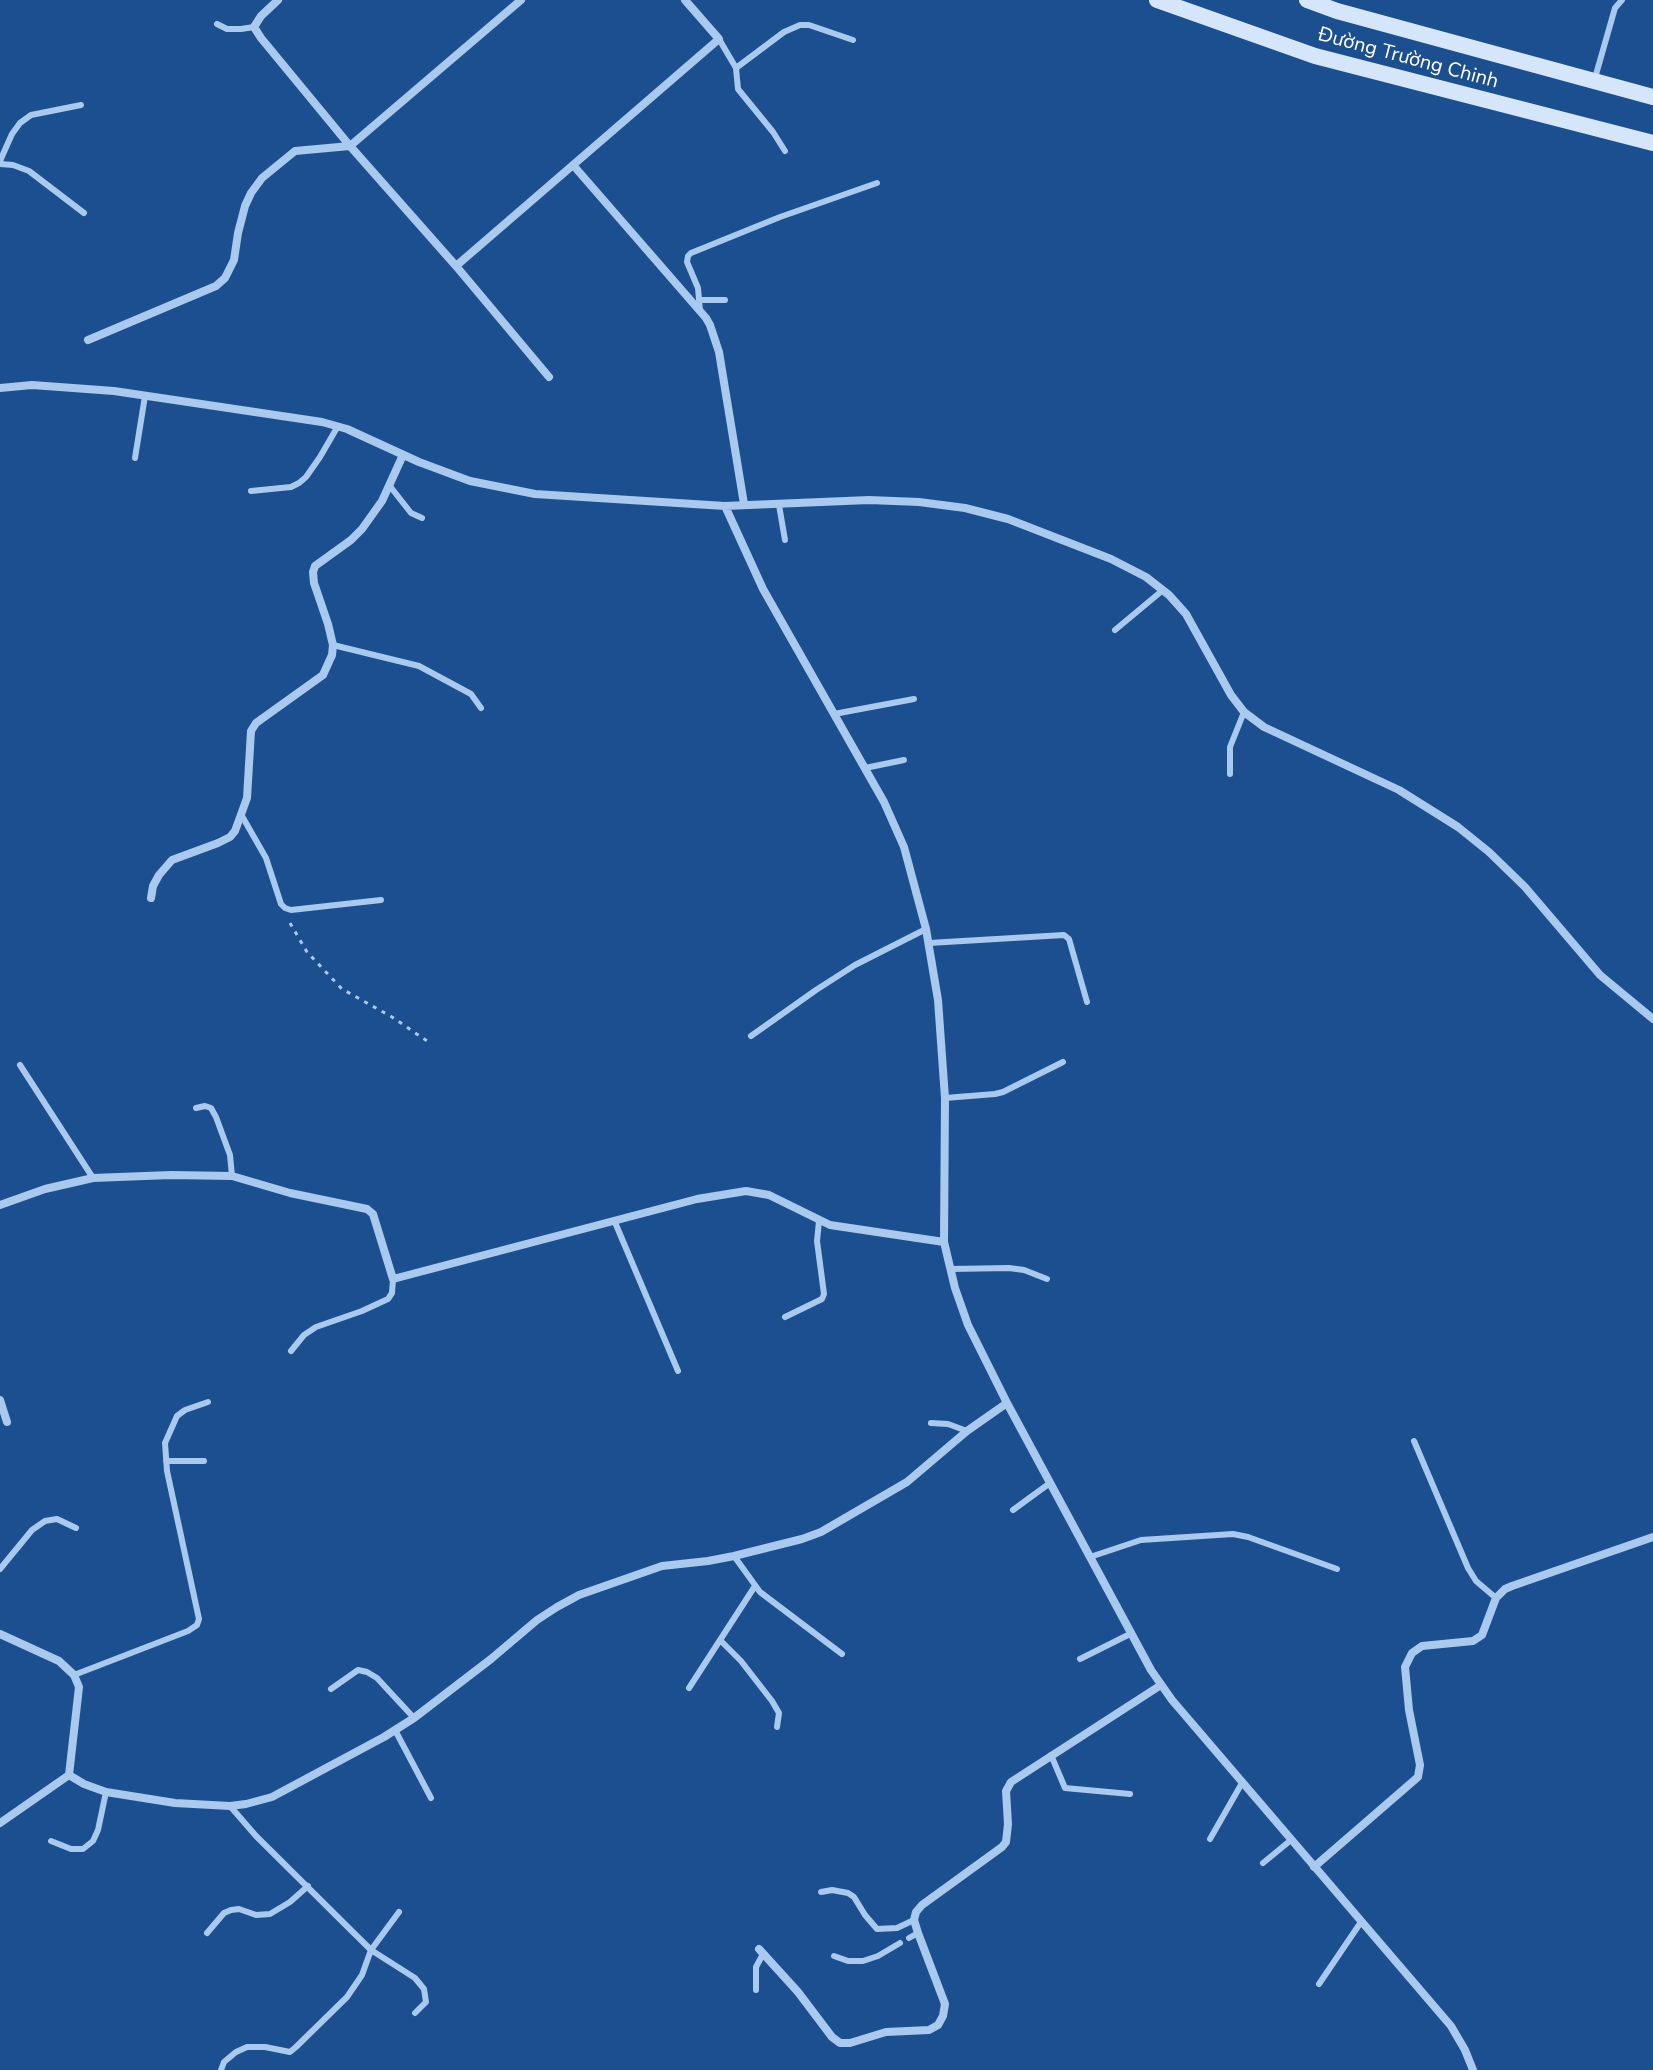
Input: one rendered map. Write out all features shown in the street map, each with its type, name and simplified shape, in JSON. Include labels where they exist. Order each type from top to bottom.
[{"type":"main road","name":"Đường Trường Chinh","points":[[1157,0],[1315,56],[1653,143]]},
{"type":"main road","name":"Đường Trường Chinh","points":[[1307,0],[1337,11],[1653,97]]},
{"type":"street","points":[[278,0],[254,27],[350,146],[549,377]]},
{"type":"street","points":[[88,340],[216,286],[225,278],[234,260],[245,206],[262,178],[295,151],[350,146],[521,0]]},
{"type":"street","points":[[456,266],[719,39],[685,0]]},
{"type":"street","points":[[573,165],[710,325],[719,352],[744,504]]},
{"type":"street","points":[[0,388],[32,385],[114,391],[322,422],[470,481],[535,494],[725,506],[869,500],[919,502],[965,508],[1008,519],[1111,559],[1146,577],[1163,590],[1186,614],[1231,695],[1244,712],[1264,727],[1399,790],[1458,827],[1525,887],[1600,975],[1653,1019]]},
{"type":"street","points":[[151,898],[159,875],[172,860],[230,837],[235,831],[247,798],[251,731],[256,723],[323,675],[330,664],[333,645],[314,583],[315,566],[362,529],[382,501],[403,455]]},
{"type":"street","points":[[725,506],[763,589],[884,802],[904,847],[926,929],[938,1000],[945,1098],[944,1242],[968,1325],[1007,1403],[1161,1685],[1451,2026],[1473,2070]]},
{"type":"street","points":[[0,1205],[45,1189],[93,1178],[232,1176],[290,1193],[367,1209],[373,1214],[393,1279],[710,1196],[746,1191],[769,1195],[830,1225],[944,1242]]},
{"type":"street","points":[[0,1400],[7,1422]]},
{"type":"street","points":[[69,1775],[106,1792],[175,1803],[230,1806],[272,1797],[414,1718],[537,1620],[579,1595],[662,1566],[734,1556],[821,1532],[907,1482],[967,1431],[1007,1403]]},
{"type":"street","points":[[1314,1867],[1418,1777],[1420,1765],[1409,1710],[1405,1667],[1412,1653],[1422,1646],[1473,1641],[1482,1635],[1496,1598],[1505,1589],[1653,1537]]},
{"type":"street","points":[[0,1634],[59,1661],[74,1675],[79,1687],[69,1775],[0,1823]]},
{"type":"street","points":[[761,1951],[840,2043],[886,2032],[929,2030],[938,2025],[945,2004],[914,1935],[916,1912],[1006,1842],[1007,1786],[1161,1685]]},
{"type":"lane","points":[[1594,82],[1615,8],[1622,0]]},
{"type":"lane","points":[[217,24],[227,29],[254,27]]},
{"type":"lane","points":[[736,68],[784,32],[800,25],[809,25],[853,40]]},
{"type":"lane","points":[[719,39],[736,68],[738,89],[785,151]]},
{"type":"lane","points":[[81,105],[31,115],[12,134],[0,162],[29,171],[84,213]]},
{"type":"lane","points":[[700,311],[698,288],[687,262],[691,253],[877,183]]},
{"type":"lane","points":[[699,300],[725,300]]},
{"type":"lane","points":[[135,458],[145,396]]},
{"type":"lane","points":[[251,491],[291,487],[299,483],[320,457],[338,426]]},
{"type":"lane","points":[[389,485],[411,513],[422,518]]},
{"type":"lane","points":[[779,505],[785,540]]},
{"type":"lane","points":[[1115,630],[1163,590]]},
{"type":"lane","points":[[333,645],[419,666],[471,694],[481,708]]},
{"type":"lane","points":[[834,714],[914,699]]},
{"type":"lane","points":[[1230,774],[1230,747],[1244,712]]},
{"type":"lane","points":[[865,768],[904,760]]},
{"type":"lane","points":[[242,816],[266,858],[285,908],[291,910],[381,900]]},
{"type":"lane","points":[[751,1036],[855,965],[926,929]]},
{"type":"lane","points":[[929,943],[1064,935],[1069,939],[1087,1002]]},
{"type":"lane","points":[[945,1098],[1003,1092],[1063,1062]]},
{"type":"lane","points":[[20,1065],[93,1178]]},
{"type":"lane","points":[[196,1108],[211,1108],[216,1117],[230,1155],[232,1176]]},
{"type":"lane","points":[[614,1220],[678,1371]]},
{"type":"lane","points":[[785,1317],[822,1299],[824,1294],[817,1241],[819,1221]]},
{"type":"lane","points":[[951,1269],[1009,1268],[1047,1279]]},
{"type":"lane","points":[[291,1351],[304,1335],[316,1327],[388,1299],[392,1293],[393,1279]]},
{"type":"lane","points":[[74,1675],[197,1625],[199,1619],[167,1471],[165,1443],[177,1416],[208,1402]]},
{"type":"lane","points":[[931,1423],[948,1424],[967,1431]]},
{"type":"lane","points":[[1414,1441],[1468,1568],[1476,1581],[1496,1598]]},
{"type":"lane","points":[[166,1461],[204,1461]]},
{"type":"lane","points":[[1013,1510],[1050,1483]]},
{"type":"lane","points":[[0,1569],[32,1530],[45,1521],[57,1519],[76,1528]]},
{"type":"lane","points":[[1090,1557],[1141,1540],[1233,1534],[1337,1569]]},
{"type":"lane","points":[[734,1556],[760,1592],[842,1654]]},
{"type":"lane","points":[[689,1688],[755,1586]]},
{"type":"lane","points":[[1080,1659],[1132,1633]]},
{"type":"lane","points":[[720,1640],[772,1701],[779,1713],[777,1727]]},
{"type":"lane","points":[[331,1689],[358,1670],[367,1672],[377,1678],[414,1718]]},
{"type":"lane","points":[[395,1730],[431,1798]]},
{"type":"lane","points":[[1051,1755],[1065,1788],[1130,1794]]},
{"type":"lane","points":[[1210,1839],[1242,1783]]},
{"type":"lane","points":[[51,1841],[71,1849],[83,1849],[93,1841],[106,1792]]},
{"type":"lane","points":[[230,1806],[256,1836],[371,1950],[415,1978],[424,1989],[426,2002],[415,2013]]},
{"type":"lane","points":[[1263,1863],[1291,1840]]},
{"type":"lane","points":[[207,1933],[224,1913],[239,1909],[256,1915],[270,1914],[308,1886]]},
{"type":"lane","points":[[821,1892],[832,1890],[848,1893],[877,1929],[897,1928],[914,1920]]},
{"type":"lane","points":[[221,2070],[224,2062],[247,2047],[290,2052],[296,2047],[347,1997],[362,1975],[371,1950],[399,1912]]},
{"type":"lane","points":[[1319,1984],[1361,1922]]},
{"type":"lane","points":[[834,1956],[848,1961],[863,1961],[900,1943]]},
{"type":"lane","points":[[756,1990],[756,1967],[761,1951]]},
{"type":"path","points":[[285,908],[291,927],[307,952],[342,989],[430,1043]]}]
